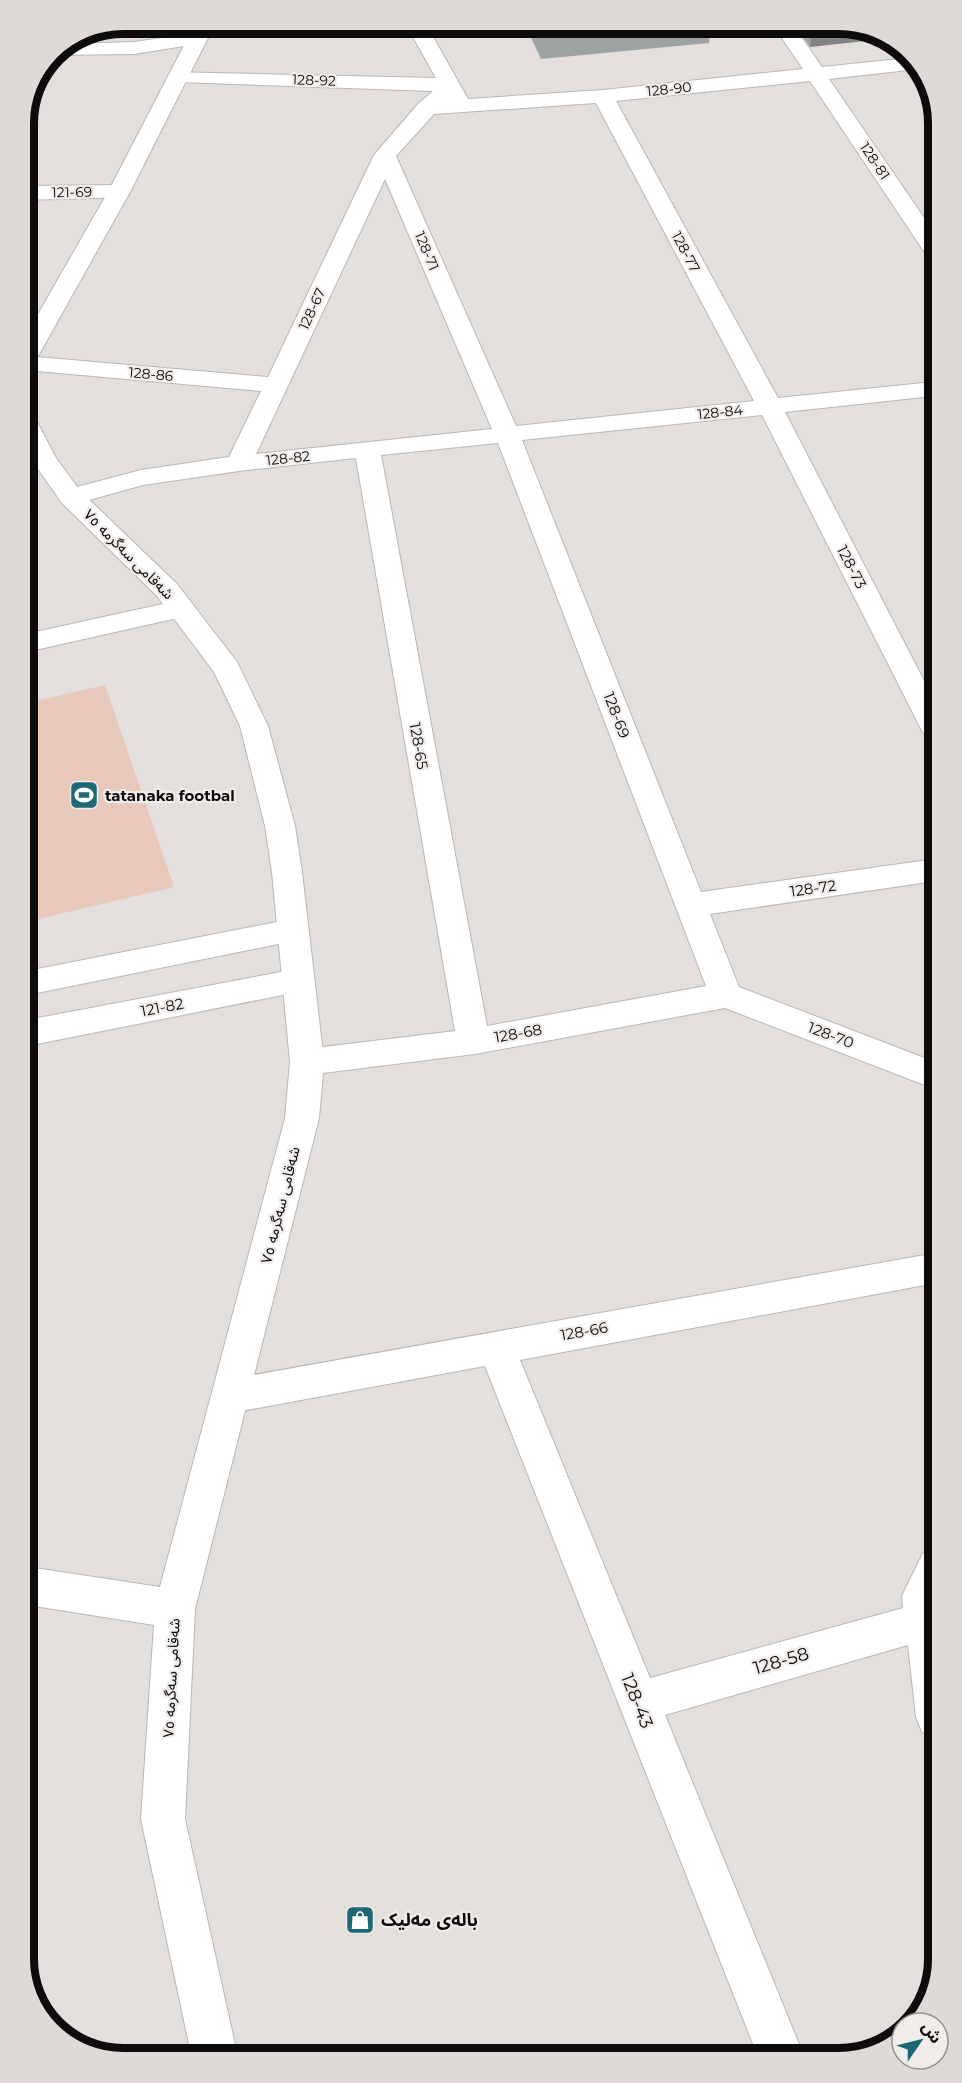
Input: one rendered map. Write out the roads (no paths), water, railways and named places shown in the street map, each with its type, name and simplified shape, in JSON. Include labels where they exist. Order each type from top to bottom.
[{"type":"street","points":[[421,34],[462,107]]},
{"type":"street","points":[[74,50],[134,48],[199,35]]},
{"type":"street","points":[[35,341],[119,192],[199,35]]},
{"type":"street","name":"128-81","points":[[790,35],[928,240]]},
{"type":"street","name":"128-90","points":[[425,108],[603,96],[904,65]]},
{"type":"street","name":"128-92","points":[[178,76],[449,85]]},
{"type":"street","points":[[385,155],[425,108],[449,85]]},
{"type":"street","name":"128-77","points":[[603,96],[770,407]]},
{"type":"street","name":"128-67","points":[[239,464],[385,155]]},
{"type":"street","name":"128-71","points":[[385,155],[507,435]]},
{"type":"street","name":"121-69","points":[[35,193],[119,192]]},
{"type":"street","name":"128-86","points":[[35,364],[277,385]]},
{"type":"street","name":"128-84","points":[[507,435],[928,390]]},
{"type":"street","name":"128-73","points":[[770,407],[928,715]]},
{"type":"street","name":"128-82","points":[[71,497],[141,478],[239,464],[507,435]]},
{"type":"street","name":"128-69","points":[[507,435],[726,995]]},
{"type":"street","name":"شەقامی سەگرمە ٧٥","points":[[35,441],[44,459],[71,497],[167,590],[182,609],[227,669],[254,726],[280,826],[308,1062],[303,1118],[176,1609],[163,1819],[213,2048]]},
{"type":"street","name":"128-65","points":[[367,450],[467,1016],[475,1041]]},
{"type":"street","points":[[35,641],[182,609]]},
{"type":"street","name":"128-72","points":[[691,906],[928,871]]},
{"type":"street","points":[[35,982],[292,931]]},
{"type":"street","name":"121-82","points":[[35,1032],[297,981]]},
{"type":"street","name":"128-68","points":[[308,1062],[475,1041],[726,995]]},
{"type":"street","name":"128-70","points":[[726,995],[928,1073]]},
{"type":"street","name":"128-66","points":[[231,1396],[928,1269]]},
{"type":"street","name":"128-43","points":[[496,1347],[778,2048]]},
{"type":"street","points":[[928,1584],[922,1596],[928,1645]]},
{"type":"street","points":[[34,1587],[176,1609]]},
{"type":"street","name":"128-58","points":[[638,1702],[925,1621]]},
{"type":"place","name":"tatanaka footbal","points":[[84,795]]},
{"type":"place","name":"بالەی مەلیک","points":[[360,1920]]}]
